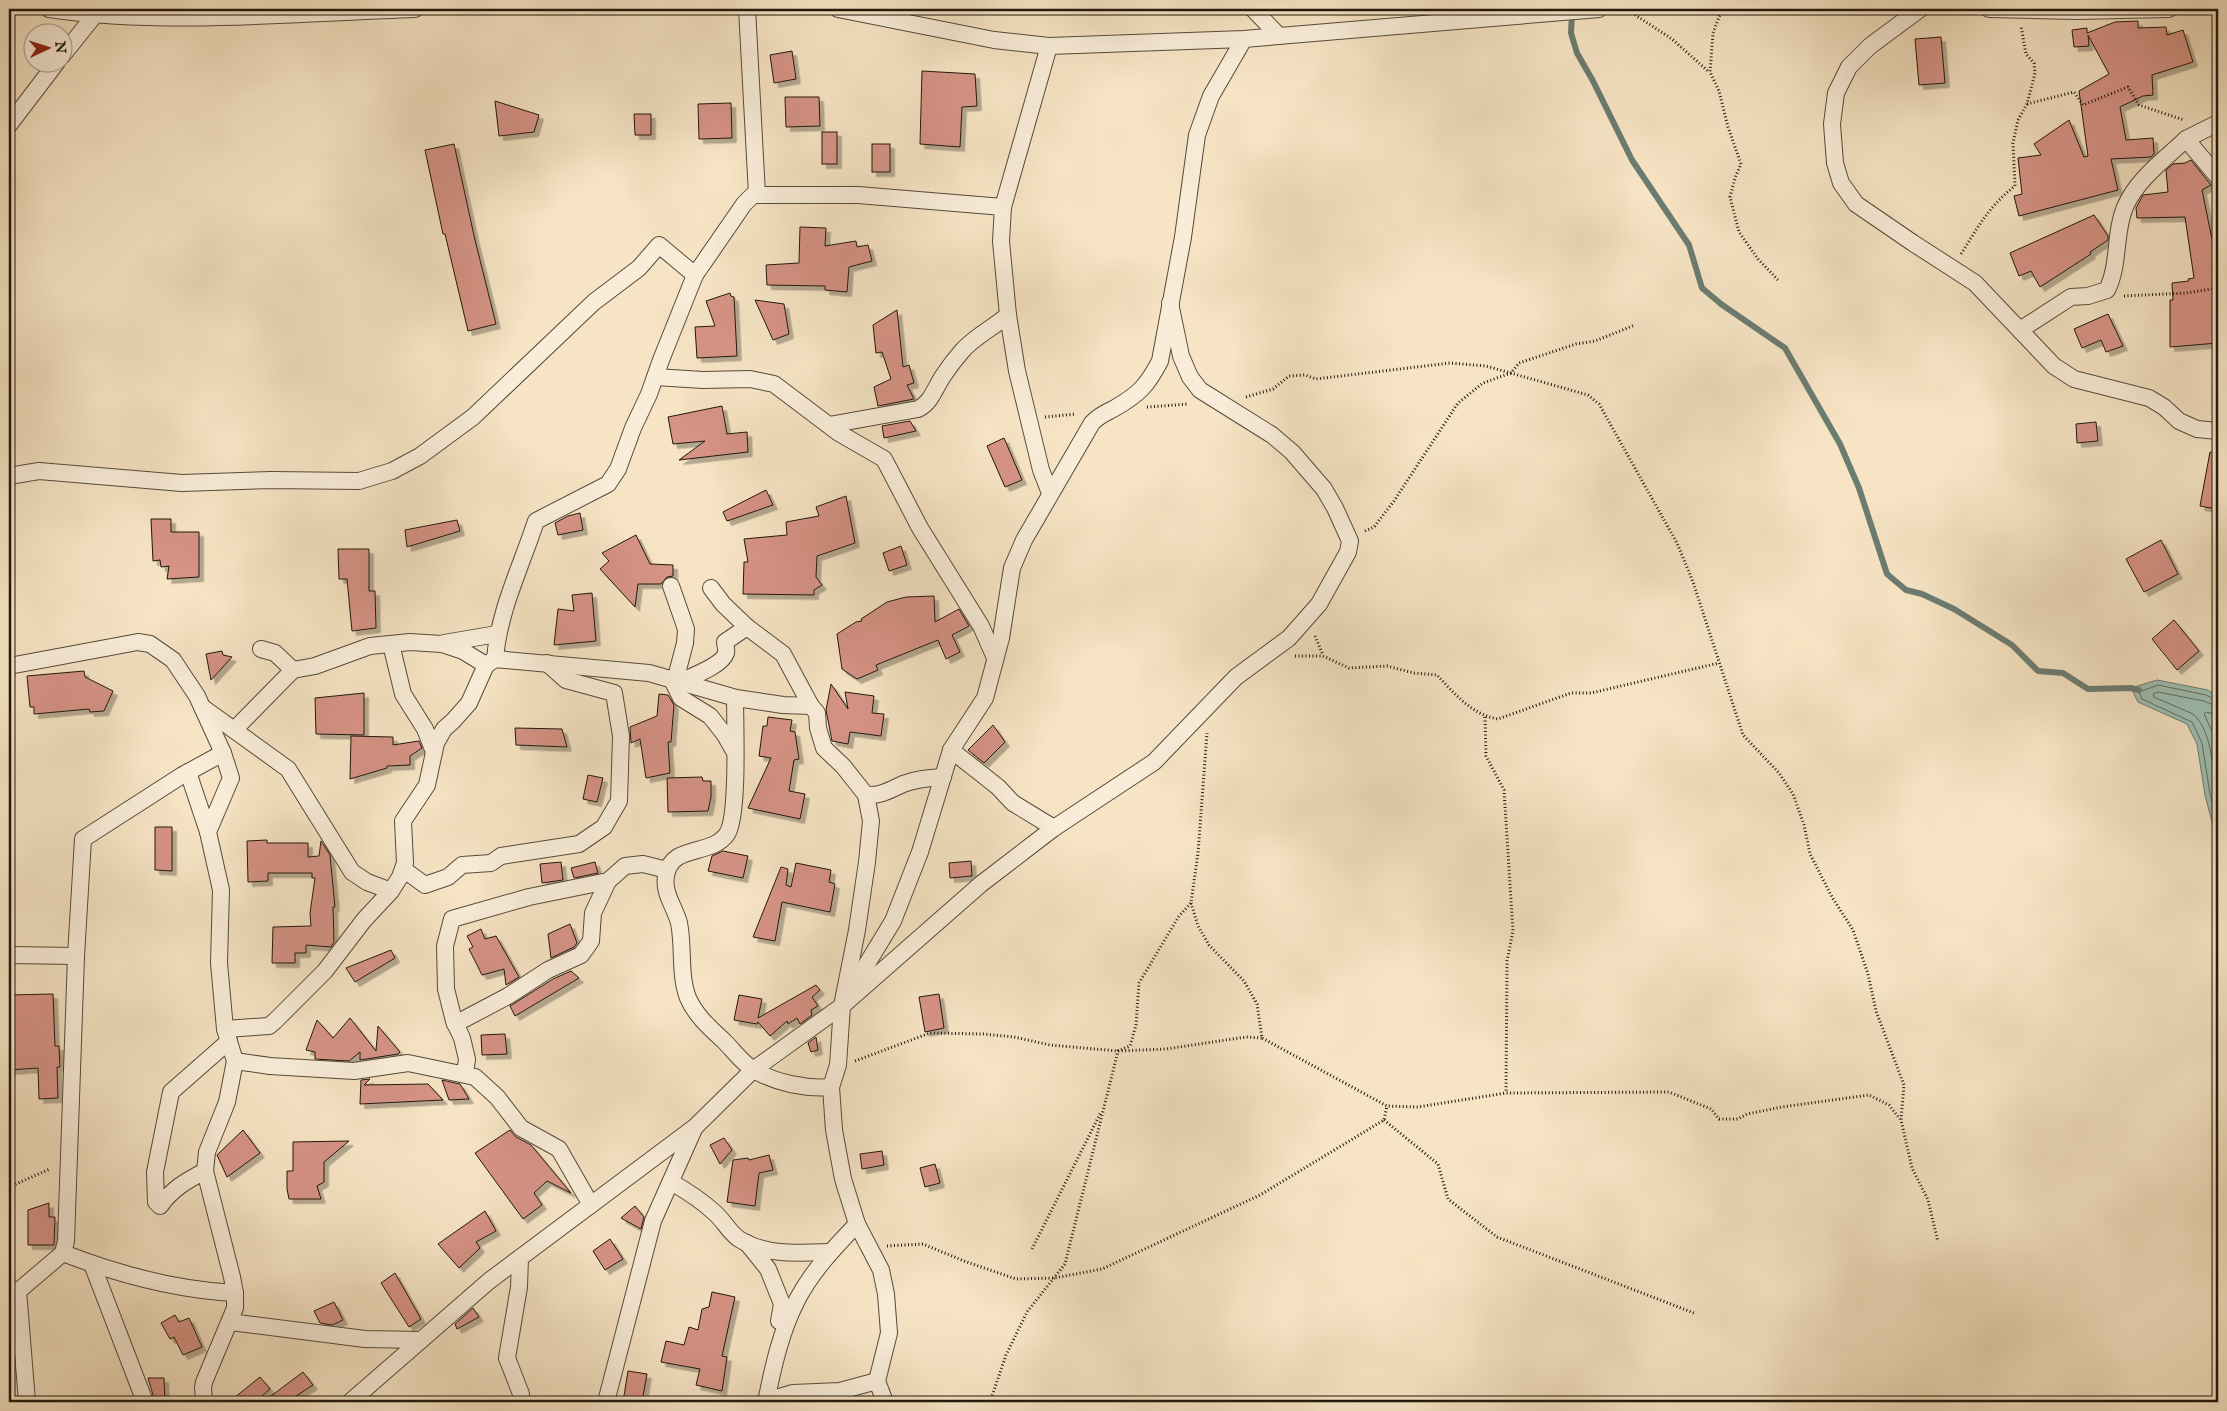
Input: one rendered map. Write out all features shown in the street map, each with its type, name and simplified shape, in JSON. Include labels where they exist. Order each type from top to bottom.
[{"type":"street","points":[[49,9],[94,16],[415,9]]},
{"type":"street","points":[[748,9],[757,194]]},
{"type":"street","points":[[838,9],[994,40],[1049,46],[1244,39],[1599,9]]},
{"type":"street","points":[[1253,9],[1279,36]]},
{"type":"street","points":[[1920,9],[1870,46],[1849,67],[1836,93],[1832,124],[1835,163],[1841,183],[1856,204],[1912,244],[1953,268],[1974,283],[2054,366],[2074,379],[2149,398],[2164,407],[2179,421],[2197,429],[2218,431]]},
{"type":"street","points":[[1989,9],[2169,9]]},
{"type":"street","points":[[72,44],[94,16]]},
{"type":"street","points":[[842,1006],[859,974],[893,921],[920,852],[951,750],[985,698],[1001,638],[1012,568],[1024,540],[1050,493],[1098,416],[1140,391],[1151,380],[1160,361],[1183,237],[1197,135],[1211,96],[1244,39]]},
{"type":"street","points":[[1049,46],[1003,207],[1002,241],[1008,315],[1028,416],[1041,470],[1050,493]]},
{"type":"street","points":[[9,125],[49,72]]},
{"type":"street","points":[[2020,330],[2071,297],[2088,296],[2107,290],[2114,277],[2124,208],[2138,184],[2186,139],[2213,126]]},
{"type":"street","points":[[2186,139],[2218,177]]},
{"type":"street","points":[[204,1171],[181,1183],[168,1195],[160,1206],[156,1202],[155,1172],[170,1092],[227,1035],[268,1026],[276,1021],[325,971],[364,920],[391,891],[405,863],[404,821],[428,785],[436,743],[444,729],[454,721],[469,703],[490,662],[508,597],[536,521],[608,484],[618,469],[632,428],[655,377],[695,274],[744,204],[753,195],[757,194],[858,195],[1003,207]]},
{"type":"street","points":[[9,476],[39,471],[182,483],[272,480],[359,481],[392,471],[420,456],[473,417],[594,302],[639,268],[659,245],[695,274]]},
{"type":"street","points":[[350,1402],[489,1281],[695,1127],[753,1070],[842,1006],[981,884],[1054,828],[1154,762],[1236,677],[1269,654],[1308,619],[1342,565],[1348,552],[1350,541],[1324,489],[1298,459],[1272,435],[1200,390],[1190,377],[1181,356],[1170,303]]},
{"type":"street","points":[[829,425],[926,406],[942,377],[963,349],[977,336],[997,325],[1008,315]]},
{"type":"street","points":[[655,377],[703,380],[750,379],[774,384],[829,425],[869,452],[884,459],[920,528],[981,626],[995,658]]},
{"type":"street","points":[[671,586],[686,629],[685,643],[675,681],[680,698],[710,716],[735,752]]},
{"type":"street","points":[[711,588],[723,604],[747,627],[783,654],[817,713],[818,728],[824,748],[843,766],[866,795],[871,821],[868,862],[842,1006],[838,1065],[830,1087],[834,1130],[840,1163],[857,1224],[881,1270],[889,1314],[889,1333],[877,1381],[885,1402]]},
{"type":"street","points":[[675,681],[705,670],[722,659],[726,653],[725,642],[747,627]]},
{"type":"street","points":[[234,730],[293,670],[315,666],[370,646],[410,642],[442,644],[497,634]]},
{"type":"street","points":[[9,666],[138,642],[150,644],[173,660],[202,707],[223,753],[231,778],[208,832]]},
{"type":"street","points":[[392,644],[403,694],[424,729],[434,752]]},
{"type":"street","points":[[442,644],[490,662],[547,663],[649,673],[735,698],[783,705],[812,706]]},
{"type":"street","points":[[261,649],[275,654],[293,670]]},
{"type":"street","points":[[403,869],[425,885],[448,877],[462,865],[492,863],[501,856],[579,844],[604,827],[618,801],[621,736],[614,693],[566,680],[547,663]]},
{"type":"street","points":[[735,698],[734,791],[729,829],[726,836],[710,845],[684,852],[674,859],[667,870],[666,890],[679,923],[684,981],[688,998],[703,1022],[753,1070],[786,1083],[817,1088],[830,1087]]},
{"type":"street","points":[[202,707],[288,769],[352,872],[367,882],[391,891]]},
{"type":"street","points":[[951,750],[998,787],[1013,803],[1054,828]]},
{"type":"street","points":[[27,1402],[13,1295],[63,1253],[66,1241],[76,956],[83,839],[188,772],[223,753]]},
{"type":"street","points":[[188,772],[208,832],[221,890],[220,963],[227,1035],[235,1061],[227,1102],[206,1152],[204,1171],[235,1293],[235,1308],[202,1388],[204,1402]]},
{"type":"street","points":[[866,795],[874,796],[890,792],[903,784],[918,779],[942,777]]},
{"type":"street","points":[[455,1024],[508,996],[548,970],[581,955],[591,941],[593,913],[608,881],[625,866],[643,864],[667,870]]},
{"type":"street","points":[[464,1074],[467,1059],[446,989],[445,946],[452,919],[529,897],[608,881]]},
{"type":"street","points":[[9,955],[76,956]]},
{"type":"street","points":[[235,1061],[270,1066],[354,1071],[408,1063],[475,1077],[492,1092],[521,1128],[560,1149],[591,1206]]},
{"type":"street","points":[[606,1402],[653,1221],[695,1127]]},
{"type":"street","points":[[671,1182],[693,1194],[717,1215],[738,1238],[747,1243],[785,1254],[830,1252]]},
{"type":"street","points":[[857,1224],[830,1252],[798,1298],[774,1365],[766,1402],[793,1394],[840,1391],[877,1381]]},
{"type":"street","points":[[747,1243],[768,1269],[782,1304],[779,1320]]},
{"type":"street","points":[[63,1253],[92,1264],[198,1291],[235,1293]]},
{"type":"street","points":[[520,1258],[519,1287],[506,1358],[521,1394]]},
{"type":"street","points":[[92,1264],[145,1402]]},
{"type":"street","points":[[230,1322],[365,1340],[420,1340]]},
{"type":"path","points":[[1626,9],[1672,39],[1710,72],[1719,91],[1728,128],[1742,164],[1734,178],[1730,197],[1739,232],[1758,260],[1779,281]]},
{"type":"path","points":[[1710,72],[1713,33],[1722,9]]},
{"type":"path","points":[[1953,268],[1986,214],[2001,197],[2015,186],[2013,143],[2018,120],[2027,104],[2035,73],[2034,63],[2026,54],[2018,9]]},
{"type":"path","points":[[2027,104],[2074,92],[2083,105],[2128,87],[2139,105],[2213,126]]},
{"type":"path","points":[[2107,290],[2122,296],[2135,296],[2170,292],[2186,293],[2218,288]]},
{"type":"path","points":[[1350,541],[1374,526],[1394,501],[1458,403],[1483,383],[1511,373],[1519,363],[1560,349],[1595,341],[1635,325]]},
{"type":"path","points":[[1140,408],[1238,400],[1273,389],[1289,376],[1305,375],[1316,379],[1450,363],[1486,366],[1588,395],[1599,404],[1677,543],[1693,582],[1743,735],[1779,773],[1793,794],[1804,825],[1810,854],[1832,897],[1853,930],[1868,974],[1876,1012],[1904,1085],[1901,1120],[1912,1168],[1928,1200],[1938,1242]]},
{"type":"path","points":[[1028,416],[1057,417],[1082,414]]},
{"type":"path","points":[[1269,654],[1323,656],[1349,668],[1387,666],[1414,673],[1437,675],[1461,700],[1485,717],[1498,719],[1571,693],[1591,693],[1719,663]]},
{"type":"path","points":[[1209,707],[1198,853],[1191,902],[1198,926],[1209,945],[1244,981],[1257,1004],[1262,1038]]},
{"type":"path","points":[[1485,717],[1486,756],[1504,790],[1513,931],[1506,960],[1506,1093]]},
{"type":"path","points":[[1118,1051],[1130,1046],[1134,1032],[1139,983],[1179,916],[1191,902]]},
{"type":"path","points":[[838,1065],[864,1058],[930,1033],[983,1034],[1014,1037],[1050,1045],[1118,1051],[1166,1049],[1246,1037],[1262,1038],[1387,1106],[1418,1107],[1506,1093],[1669,1092],[1710,1109],[1719,1119],[1738,1119],[1747,1114],[1782,1107],[1870,1095],[1889,1105],[1901,1120]]},
{"type":"path","points":[[990,1402],[1006,1356],[1027,1312],[1065,1264],[1118,1051]]},
{"type":"path","points":[[872,1251],[890,1245],[923,1244],[1016,1279],[1054,1278],[1102,1269],[1251,1199],[1384,1120],[1387,1106]]},
{"type":"path","points":[[1032,1249],[1103,1107]]},
{"type":"path","points":[[1384,1120],[1438,1164],[1448,1199],[1497,1237],[1694,1313]]},
{"type":"path","points":[[9,1186],[69,1161]]},
{"type":"path","points":[[1543,1402],[1551,1399],[1551,1402]]},
{"type":"water","points":[[2157,680],[2208,690],[2218,697],[2218,845],[2205,795],[2197,744],[2187,724],[2138,702],[2131,688]]},
{"type":"building","points":[[2138,21],[2138,28],[2166,27],[2167,35],[2183,30],[2193,62],[2152,75],[2153,95],[2143,96],[2120,107],[2126,140],[2153,138],[2154,154],[2151,157],[2111,159],[2118,190],[2019,216],[2014,196],[2022,194],[2018,158],[2041,155],[2034,144],[2069,120],[2084,157],[2088,156],[2079,91],[2109,74],[2088,35],[2089,46],[2074,47],[2072,30],[2087,28],[2087,33],[2115,22]]},
{"type":"building","points":[[1941,37],[1945,83],[1919,85],[1915,39]]},
{"type":"building","points":[[792,51],[796,79],[774,83],[770,55]]},
{"type":"building","points":[[922,71],[975,74],[977,106],[962,107],[960,147],[920,144]]},
{"type":"building","points":[[785,97],[819,97],[820,126],[786,127]]},
{"type":"building","points":[[495,101],[539,115],[534,132],[499,136]]},
{"type":"building","points":[[731,103],[732,138],[699,139],[698,104]]},
{"type":"building","points":[[634,114],[651,114],[651,135],[635,135]]},
{"type":"building","points":[[822,132],[837,132],[837,164],[822,164]]},
{"type":"building","points":[[454,144],[496,324],[468,331],[445,234],[443,234],[425,150]]},
{"type":"building","points":[[872,144],[890,144],[890,172],[872,172]]},
{"type":"building","points":[[2191,160],[2211,185],[2202,190],[2214,249],[2218,249],[2218,286],[2215,286],[2218,343],[2170,347],[2170,300],[2173,300],[2172,283],[2189,281],[2188,279],[2194,278],[2185,217],[2137,218],[2136,208],[2143,195],[2168,192],[2166,170],[2173,164],[2185,163]]},
{"type":"building","points":[[2094,215],[2108,236],[2108,240],[2090,252],[2091,254],[2040,287],[2031,271],[2019,276],[2010,253]]},
{"type":"building","points":[[800,227],[826,228],[825,246],[856,241],[857,247],[868,245],[872,261],[849,267],[847,292],[825,290],[825,286],[767,285],[766,265],[799,263]]},
{"type":"building","points":[[730,293],[734,297],[737,356],[697,358],[695,327],[715,326],[706,301]]},
{"type":"building","points":[[755,300],[784,304],[789,334],[773,340]]},
{"type":"building","points":[[897,310],[903,367],[909,365],[914,383],[907,385],[914,399],[878,406],[874,387],[891,379],[882,352],[876,353],[873,325]]},
{"type":"building","points":[[2108,314],[2123,346],[2106,352],[2101,340],[2082,348],[2074,329]]},
{"type":"building","points":[[722,406],[727,434],[747,432],[748,452],[679,460],[705,441],[673,444],[668,417]]},
{"type":"building","points":[[910,421],[916,431],[884,438],[882,426]]},
{"type":"building","points":[[2096,422],[2098,441],[2077,443],[2076,424]]},
{"type":"building","points":[[1004,438],[1022,480],[1005,487],[987,446]]},
{"type":"building","points":[[2210,452],[2218,453],[2218,496],[2216,509],[2200,506]]},
{"type":"building","points":[[766,490],[773,505],[727,521],[723,512]]},
{"type":"building","points":[[846,496],[855,543],[817,556],[816,577],[822,585],[814,590],[814,595],[743,594],[744,562],[748,562],[744,539],[787,535],[786,522],[819,516],[816,507]]},
{"type":"building","points":[[580,513],[583,530],[558,535],[555,523],[568,516]]},
{"type":"building","points":[[151,519],[171,519],[171,532],[199,532],[199,577],[167,579],[169,566],[161,567],[160,560],[153,561]]},
{"type":"building","points":[[457,520],[460,531],[407,547],[405,530]]},
{"type":"building","points":[[636,535],[650,564],[673,565],[673,576],[667,577],[661,584],[638,584],[635,607],[600,569],[609,561],[602,553]]},
{"type":"building","points":[[2161,540],[2178,574],[2144,592],[2126,559]]},
{"type":"building","points":[[901,546],[907,565],[889,571],[883,553]]},
{"type":"building","points":[[338,549],[369,549],[369,591],[375,591],[376,628],[352,631],[347,579],[339,579]]},
{"type":"building","points":[[592,593],[596,641],[554,645],[558,609],[574,611],[572,595]]},
{"type":"building","points":[[934,596],[935,622],[959,609],[969,626],[952,635],[960,652],[946,659],[938,640],[876,665],[878,670],[857,679],[842,669],[837,634],[856,622],[862,621],[861,619],[887,602],[906,597]]},
{"type":"building","points":[[2174,620],[2199,651],[2177,670],[2152,639]]},
{"type":"building","points":[[222,651],[223,655],[232,657],[211,680],[206,654]]},
{"type":"building","points":[[84,671],[85,677],[113,691],[104,711],[90,712],[89,709],[34,714],[34,707],[30,707],[27,676]]},
{"type":"building","points":[[831,684],[848,709],[845,692],[874,696],[872,713],[884,714],[881,736],[850,732],[848,744],[832,741],[826,710]]},
{"type":"building","points":[[364,693],[364,735],[316,734],[315,698]]},
{"type":"building","points":[[659,694],[668,695],[674,705],[671,742],[668,742],[670,773],[646,778],[640,739],[631,743],[630,727],[657,716]]},
{"type":"building","points":[[768,717],[792,720],[790,731],[795,732],[799,759],[794,760],[789,791],[805,794],[800,819],[748,808],[771,758],[759,756],[763,726],[767,726]]},
{"type":"building","points":[[993,725],[1005,742],[984,763],[968,750]]},
{"type":"building","points":[[515,728],[562,729],[567,747],[516,745]]},
{"type":"building","points":[[351,736],[393,737],[393,745],[419,741],[422,748],[410,756],[410,765],[387,766],[387,768],[350,779]]},
{"type":"building","points":[[588,775],[603,778],[597,802],[583,799]]},
{"type":"building","points":[[702,777],[703,781],[711,781],[711,797],[708,811],[668,812],[667,778]]},
{"type":"building","points":[[155,827],[172,827],[172,871],[155,870]]},
{"type":"building","points":[[267,840],[267,843],[308,843],[308,857],[319,856],[321,841],[330,855],[335,907],[333,907],[334,942],[331,947],[306,945],[306,953],[295,953],[295,963],[272,963],[273,927],[311,926],[310,913],[315,878],[312,878],[312,873],[268,873],[268,881],[248,882],[247,841]]},
{"type":"building","points":[[723,851],[748,856],[743,878],[708,871],[712,856]]},
{"type":"building","points":[[971,861],[972,876],[950,878],[949,863]]},
{"type":"building","points":[[561,862],[563,880],[542,883],[540,864]]},
{"type":"building","points":[[595,862],[598,873],[574,878],[571,868]]},
{"type":"building","points":[[796,863],[831,870],[829,882],[835,884],[830,912],[782,902],[775,941],[753,937],[781,867],[788,869],[786,885],[791,887]]},
{"type":"building","points":[[570,924],[577,943],[574,947],[551,958],[548,934]]},
{"type":"building","points":[[481,929],[485,939],[496,936],[519,977],[506,985],[504,969],[482,975],[469,949],[473,947],[467,936]]},
{"type":"building","points":[[391,950],[395,958],[355,982],[346,968]]},
{"type":"building","points":[[571,971],[579,978],[515,1016],[510,1006],[553,979]]},
{"type":"building","points":[[816,985],[820,990],[812,997],[818,1006],[811,1010],[812,1015],[800,1024],[797,1018],[788,1024],[787,1021],[770,1036],[758,1022],[757,1024],[734,1020],[739,995],[762,999],[758,1018]]},
{"type":"building","points":[[53,994],[55,1046],[59,1046],[60,1067],[57,1067],[58,1098],[39,1099],[38,1068],[9,1070],[9,995]]},
{"type":"building","points":[[939,994],[944,1028],[925,1032],[919,997]]},
{"type":"building","points":[[350,1018],[376,1051],[378,1026],[400,1052],[398,1054],[360,1060],[360,1052],[349,1061],[315,1059],[315,1052],[306,1050],[317,1020],[333,1038]]},
{"type":"building","points":[[505,1034],[507,1054],[482,1055],[481,1035]]},
{"type":"building","points":[[816,1037],[818,1050],[811,1052],[808,1043]]},
{"type":"building","points":[[370,1079],[364,1085],[428,1084],[443,1100],[360,1104],[361,1080]]},
{"type":"building","points":[[442,1080],[460,1084],[469,1099],[449,1100]]},
{"type":"building","points":[[243,1130],[260,1153],[227,1177],[217,1155]]},
{"type":"building","points":[[510,1130],[516,1137],[531,1145],[571,1193],[547,1181],[534,1193],[542,1205],[523,1219],[475,1153]]},
{"type":"building","points":[[724,1138],[732,1150],[720,1164],[710,1145]]},
{"type":"building","points":[[349,1141],[324,1162],[324,1182],[317,1186],[321,1199],[289,1199],[287,1171],[293,1171],[293,1142]]},
{"type":"building","points":[[882,1151],[884,1165],[862,1169],[860,1154]]},
{"type":"building","points":[[769,1155],[773,1170],[759,1173],[755,1206],[727,1202],[733,1160],[748,1158],[749,1160]]},
{"type":"building","points":[[935,1164],[940,1183],[925,1187],[920,1168]]},
{"type":"building","points":[[49,1203],[49,1217],[55,1217],[54,1245],[28,1245],[28,1210]]},
{"type":"building","points":[[635,1206],[644,1217],[641,1229],[621,1218]]},
{"type":"building","points":[[485,1211],[496,1231],[476,1242],[480,1248],[459,1268],[438,1244]]},
{"type":"building","points":[[610,1239],[623,1259],[605,1270],[593,1251]]},
{"type":"building","points":[[395,1273],[421,1319],[409,1327],[381,1283]]},
{"type":"building","points":[[712,1292],[735,1297],[722,1356],[727,1357],[722,1391],[696,1385],[700,1369],[661,1362],[666,1341],[684,1345],[689,1327],[698,1330],[702,1309],[709,1307]]},
{"type":"building","points":[[334,1302],[343,1320],[332,1325],[320,1323],[314,1311]]},
{"type":"building","points":[[473,1308],[479,1317],[457,1329],[455,1324]]},
{"type":"building","points":[[175,1315],[179,1322],[189,1318],[202,1347],[183,1355],[174,1337],[170,1339],[161,1323]]},
{"type":"building","points":[[628,1371],[647,1374],[642,1402],[623,1402]]},
{"type":"building","points":[[303,1372],[313,1385],[287,1402],[263,1402]]},
{"type":"building","points":[[260,1377],[270,1389],[255,1402],[229,1402]]},
{"type":"building","points":[[148,1378],[164,1378],[165,1402],[155,1402]]},
{"type":"waterway","points":[[1572,13],[1571,33],[1577,53],[1632,160],[1689,245],[1702,288],[1721,304],[1785,348],[1840,444],[1859,488],[1887,574],[1906,590],[1922,594],[1954,609],[2012,645],[2038,671],[2063,673],[2088,689],[2131,688],[2139,690]]}]
